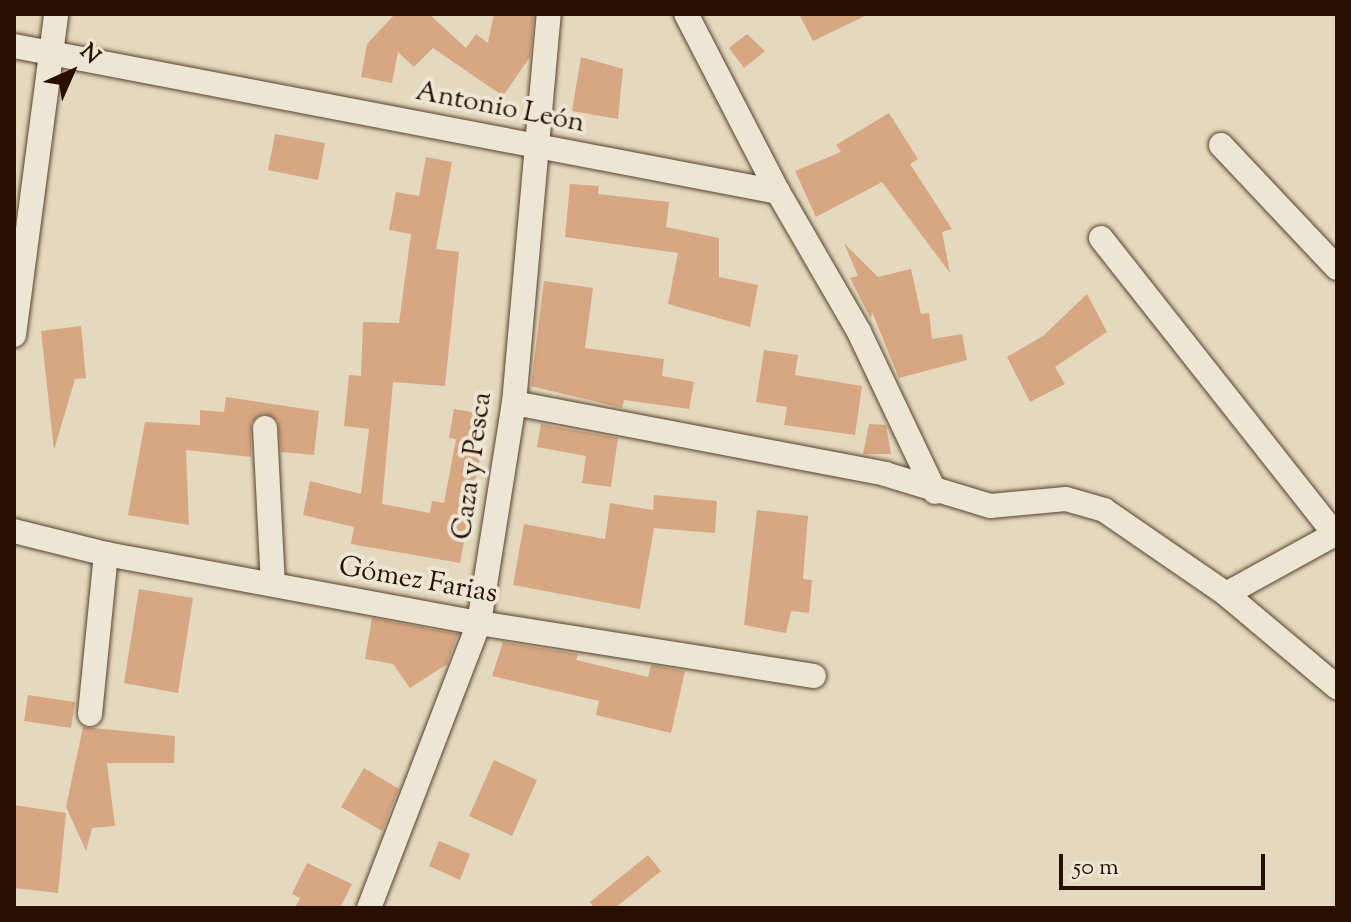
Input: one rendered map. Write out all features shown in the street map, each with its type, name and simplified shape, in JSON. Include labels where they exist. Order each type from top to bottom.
[{"type":"street","points":[[14,335],[56,14]]},
{"type":"street","name":"Caza y Pesca","points":[[369,908],[479,623],[514,403],[549,14]]},
{"type":"street","points":[[686,14],[778,192],[859,332],[935,492]]},
{"type":"street","name":"Antonio León","points":[[14,46],[778,192]]},
{"type":"street","points":[[1221,145],[1337,268]]},
{"type":"street","points":[[1101,238],[1336,533],[1226,594]]},
{"type":"street","points":[[514,403],[885,474],[935,492],[990,506],[1066,499],[1104,510],[1226,594],[1337,687]]},
{"type":"street","points":[[265,428],[273,584]]},
{"type":"street","name":"Gómez Farias","points":[[14,531],[106,554],[479,623],[814,676]]},
{"type":"street","points":[[90,714],[106,554]]},
{"type":"building","points":[[395,14],[429,14],[466,48],[476,34],[488,43],[494,14],[534,14],[530,57],[503,96],[433,48],[414,67],[398,52],[392,83],[361,77],[367,44]]},
{"type":"building","points":[[799,14],[869,14],[813,41]]},
{"type":"building","points":[[747,34],[765,51],[744,68],[729,48]]},
{"type":"building","points":[[581,57],[623,69],[618,119],[572,111]]},
{"type":"building","points":[[889,113],[918,159],[910,164],[952,229],[942,232],[950,273],[882,182],[816,217],[795,171],[841,152],[836,145]]},
{"type":"building","points":[[275,134],[325,143],[318,180],[268,170]]},
{"type":"building","points":[[426,157],[452,162],[436,249],[459,252],[445,386],[393,382],[382,504],[430,513],[432,501],[444,503],[456,439],[449,438],[454,409],[482,414],[475,451],[481,452],[460,563],[351,544],[354,527],[303,515],[310,481],[361,494],[369,429],[344,426],[349,375],[361,376],[363,322],[399,323],[411,234],[389,230],[396,192],[419,196]]},
{"type":"building","points":[[570,184],[599,186],[598,194],[669,202],[666,227],[719,238],[719,277],[758,285],[750,327],[668,304],[678,253],[565,237]]},
{"type":"building","points":[[844,243],[878,277],[911,269],[921,314],[929,313],[932,339],[962,334],[967,360],[899,378],[872,312],[871,319],[850,278],[858,276]]},
{"type":"building","points":[[544,281],[593,288],[585,348],[664,359],[662,376],[694,382],[689,409],[624,400],[622,408],[531,386]]},
{"type":"building","points":[[1087,294],[1107,332],[1055,367],[1065,384],[1030,402],[1007,357],[1043,336]]},
{"type":"building","points":[[81,326],[86,378],[75,379],[54,450],[41,331]]},
{"type":"building","points":[[764,350],[798,355],[795,375],[862,386],[855,435],[784,425],[787,407],[756,402]]},
{"type":"building","points":[[226,397],[319,411],[314,455],[281,452],[278,421],[263,413],[251,422],[251,457],[186,450],[189,525],[128,515],[145,422],[200,425],[200,410],[224,412]]},
{"type":"building","points":[[541,424],[618,438],[611,487],[582,483],[586,456],[537,447]]},
{"type":"building","points":[[869,424],[886,425],[891,454],[863,454]]},
{"type":"building","points":[[654,495],[717,501],[715,533],[654,528],[640,609],[513,585],[524,524],[605,539],[610,503],[653,510]]},
{"type":"building","points":[[757,510],[808,516],[803,579],[812,580],[809,613],[791,611],[786,633],[744,625]]},
{"type":"building","points":[[139,589],[193,598],[178,693],[124,683]]},
{"type":"building","points":[[372,618],[458,634],[447,664],[410,688],[393,664],[365,659]]},
{"type":"building","points":[[503,642],[578,654],[576,660],[648,677],[651,665],[685,671],[671,733],[596,715],[599,701],[492,676]]},
{"type":"building","points":[[28,695],[75,702],[71,728],[24,721]]},
{"type":"building","points":[[83,727],[175,736],[174,763],[107,763],[115,826],[92,828],[86,851],[66,807]]},
{"type":"building","points":[[494,760],[537,780],[512,836],[469,816]]},
{"type":"building","points":[[364,768],[399,789],[382,831],[341,807]]},
{"type":"building","points":[[14,805],[66,813],[58,893],[14,888]]},
{"type":"building","points":[[439,841],[470,854],[460,880],[429,866]]},
{"type":"building","points":[[648,855],[661,871],[615,908],[594,908],[590,902]]},
{"type":"building","points":[[307,863],[352,884],[340,908],[295,908],[300,898],[292,894]]}]
